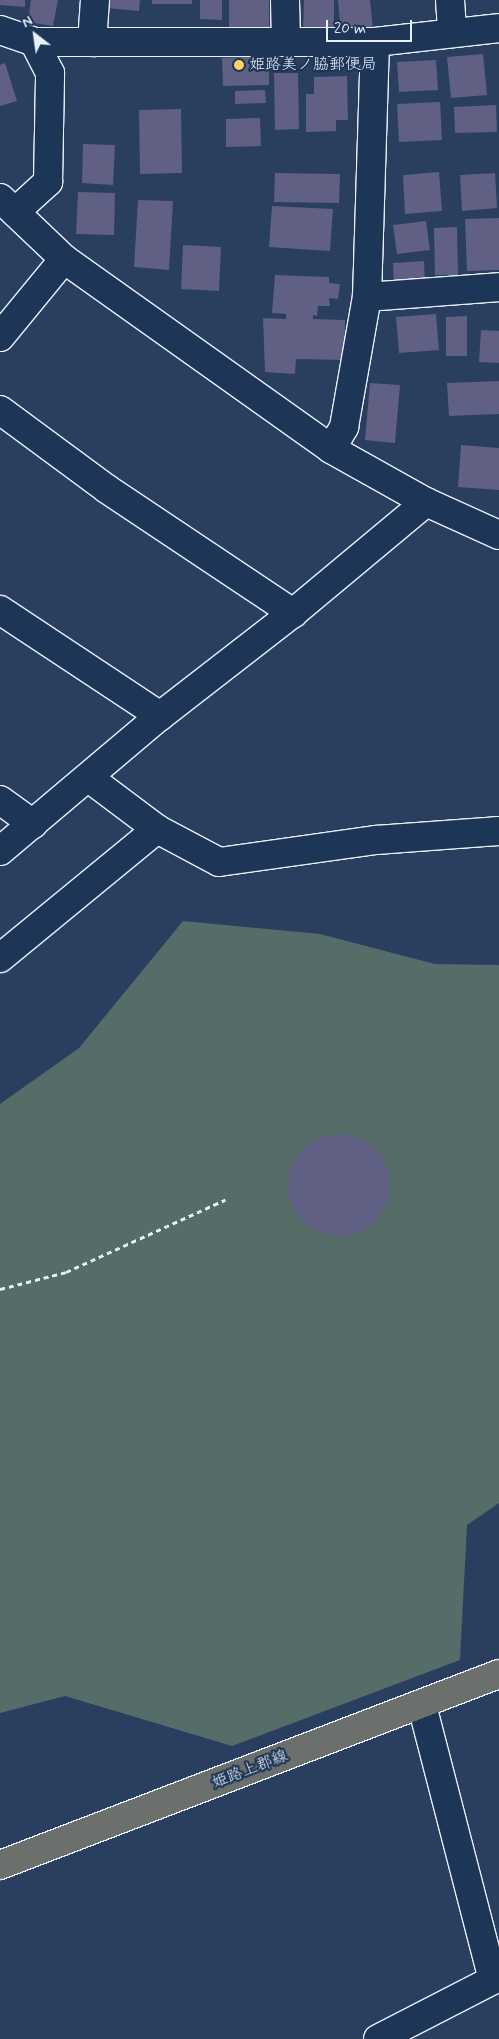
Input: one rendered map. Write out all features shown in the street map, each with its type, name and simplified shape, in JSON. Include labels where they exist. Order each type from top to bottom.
[{"type":"main road","name":"姫路上郡線","points":[[0,1865],[499,1674]]},
{"type":"street","points":[[92,42],[95,0]]},
{"type":"street","points":[[285,0],[286,42]]},
{"type":"street","points":[[450,0],[452,31]]},
{"type":"street","points":[[0,30],[34,42],[376,42],[452,31],[499,28]]},
{"type":"street","points":[[34,42],[50,73],[48,182],[8,205],[64,259],[331,449],[426,502],[499,535]]},
{"type":"street","points":[[331,449],[344,427],[366,297],[376,42]]},
{"type":"street","points":[[0,337],[64,259]]},
{"type":"street","points":[[366,297],[499,287]]},
{"type":"street","points":[[0,410],[107,490],[292,613]]},
{"type":"street","points":[[0,851],[89,778],[160,716],[292,613],[426,502]]},
{"type":"street","points":[[0,610],[160,716]]},
{"type":"street","points":[[89,778],[157,829],[219,862],[376,840],[499,831]]},
{"type":"street","points":[[0,800],[33,824]]},
{"type":"street","points":[[0,958],[157,829]]},
{"type":"street","points":[[378,2039],[493,1980],[422,1705]]},
{"type":"path","points":[[0,1289],[66,1272],[225,1200]]},
{"type":"green space","points":[[183,921],[320,934],[435,964],[499,965],[499,1503],[467,1525],[460,1660],[232,1746],[65,1696],[0,1713],[0,1104],[79,1048]]},
{"type":"building","points":[[0,0],[25,0],[25,7],[0,5]]},
{"type":"building","points":[[31,0],[58,0],[53,26],[28,22]]},
{"type":"building","points":[[108,0],[140,0],[139,11],[107,8]]},
{"type":"building","points":[[152,0],[192,0],[192,4],[152,4]]},
{"type":"building","points":[[200,0],[222,0],[222,20],[200,19]]},
{"type":"building","points":[[229,0],[269,0],[269,27],[229,27]]},
{"type":"building","points":[[304,0],[334,0],[334,32],[303,32]]},
{"type":"building","points":[[338,0],[370,0],[373,30],[341,33]]},
{"type":"building","points":[[483,54],[487,95],[451,98],[447,57]]},
{"type":"building","points":[[269,56],[269,85],[223,86],[222,58]]},
{"type":"building","points":[[436,60],[438,90],[399,92],[397,62]]},
{"type":"building","points":[[5,63],[17,101],[0,106],[0,65]]},
{"type":"building","points":[[274,73],[298,73],[299,129],[275,130]]},
{"type":"building","points":[[347,76],[348,120],[336,120],[336,131],[306,132],[306,94],[314,94],[314,77]]},
{"type":"building","points":[[265,90],[266,103],[235,104],[235,91]]},
{"type":"building","points":[[440,102],[442,140],[399,142],[397,104]]},
{"type":"building","points":[[496,105],[497,132],[455,133],[454,107]]},
{"type":"building","points":[[181,109],[182,173],[140,174],[139,110]]},
{"type":"building","points":[[260,118],[261,146],[226,147],[226,119]]},
{"type":"building","points":[[83,144],[115,145],[113,185],[82,183]]},
{"type":"building","points":[[439,172],[442,211],[405,214],[403,175]]},
{"type":"building","points":[[275,173],[340,174],[339,203],[274,202]]},
{"type":"building","points":[[495,173],[497,208],[462,211],[460,175]]},
{"type":"building","points":[[78,192],[115,193],[114,235],[76,234]]},
{"type":"building","points":[[138,200],[173,201],[169,270],[134,267]]},
{"type":"building","points":[[272,206],[333,209],[330,251],[269,247]]},
{"type":"building","points":[[499,218],[499,270],[467,271],[465,219]]},
{"type":"building","points":[[426,221],[430,250],[397,254],[393,225]]},
{"type":"building","points":[[457,227],[458,275],[435,275],[434,228]]},
{"type":"building","points":[[183,245],[221,247],[219,291],[181,289]]},
{"type":"building","points":[[424,261],[425,284],[394,286],[393,263]]},
{"type":"building","points":[[275,275],[329,277],[329,283],[340,284],[338,299],[329,298],[330,306],[318,306],[317,316],[313,315],[313,319],[345,320],[344,360],[296,359],[295,374],[265,372],[263,318],[286,319],[286,314],[272,313]]},
{"type":"building","points":[[436,314],[439,350],[399,353],[396,317]]},
{"type":"building","points":[[467,316],[467,356],[446,356],[446,317]]},
{"type":"building","points":[[481,330],[499,331],[499,363],[479,362]]},
{"type":"building","points":[[499,381],[499,414],[449,416],[447,383]]},
{"type":"building","points":[[370,383],[400,385],[395,443],[365,440]]},
{"type":"building","points":[[461,445],[499,448],[499,490],[458,487]]},
{"type":"building","points":[[339,1134],[359,1137],[368,1142],[382,1156],[387,1165],[390,1185],[387,1205],[382,1214],[368,1228],[359,1233],[339,1236],[319,1233],[310,1228],[296,1214],[291,1205],[288,1185],[291,1165],[296,1156],[310,1142],[319,1137]]},
{"type":"place","name":"姫路美ノ脇郵便局","points":[[239,65]]}]
